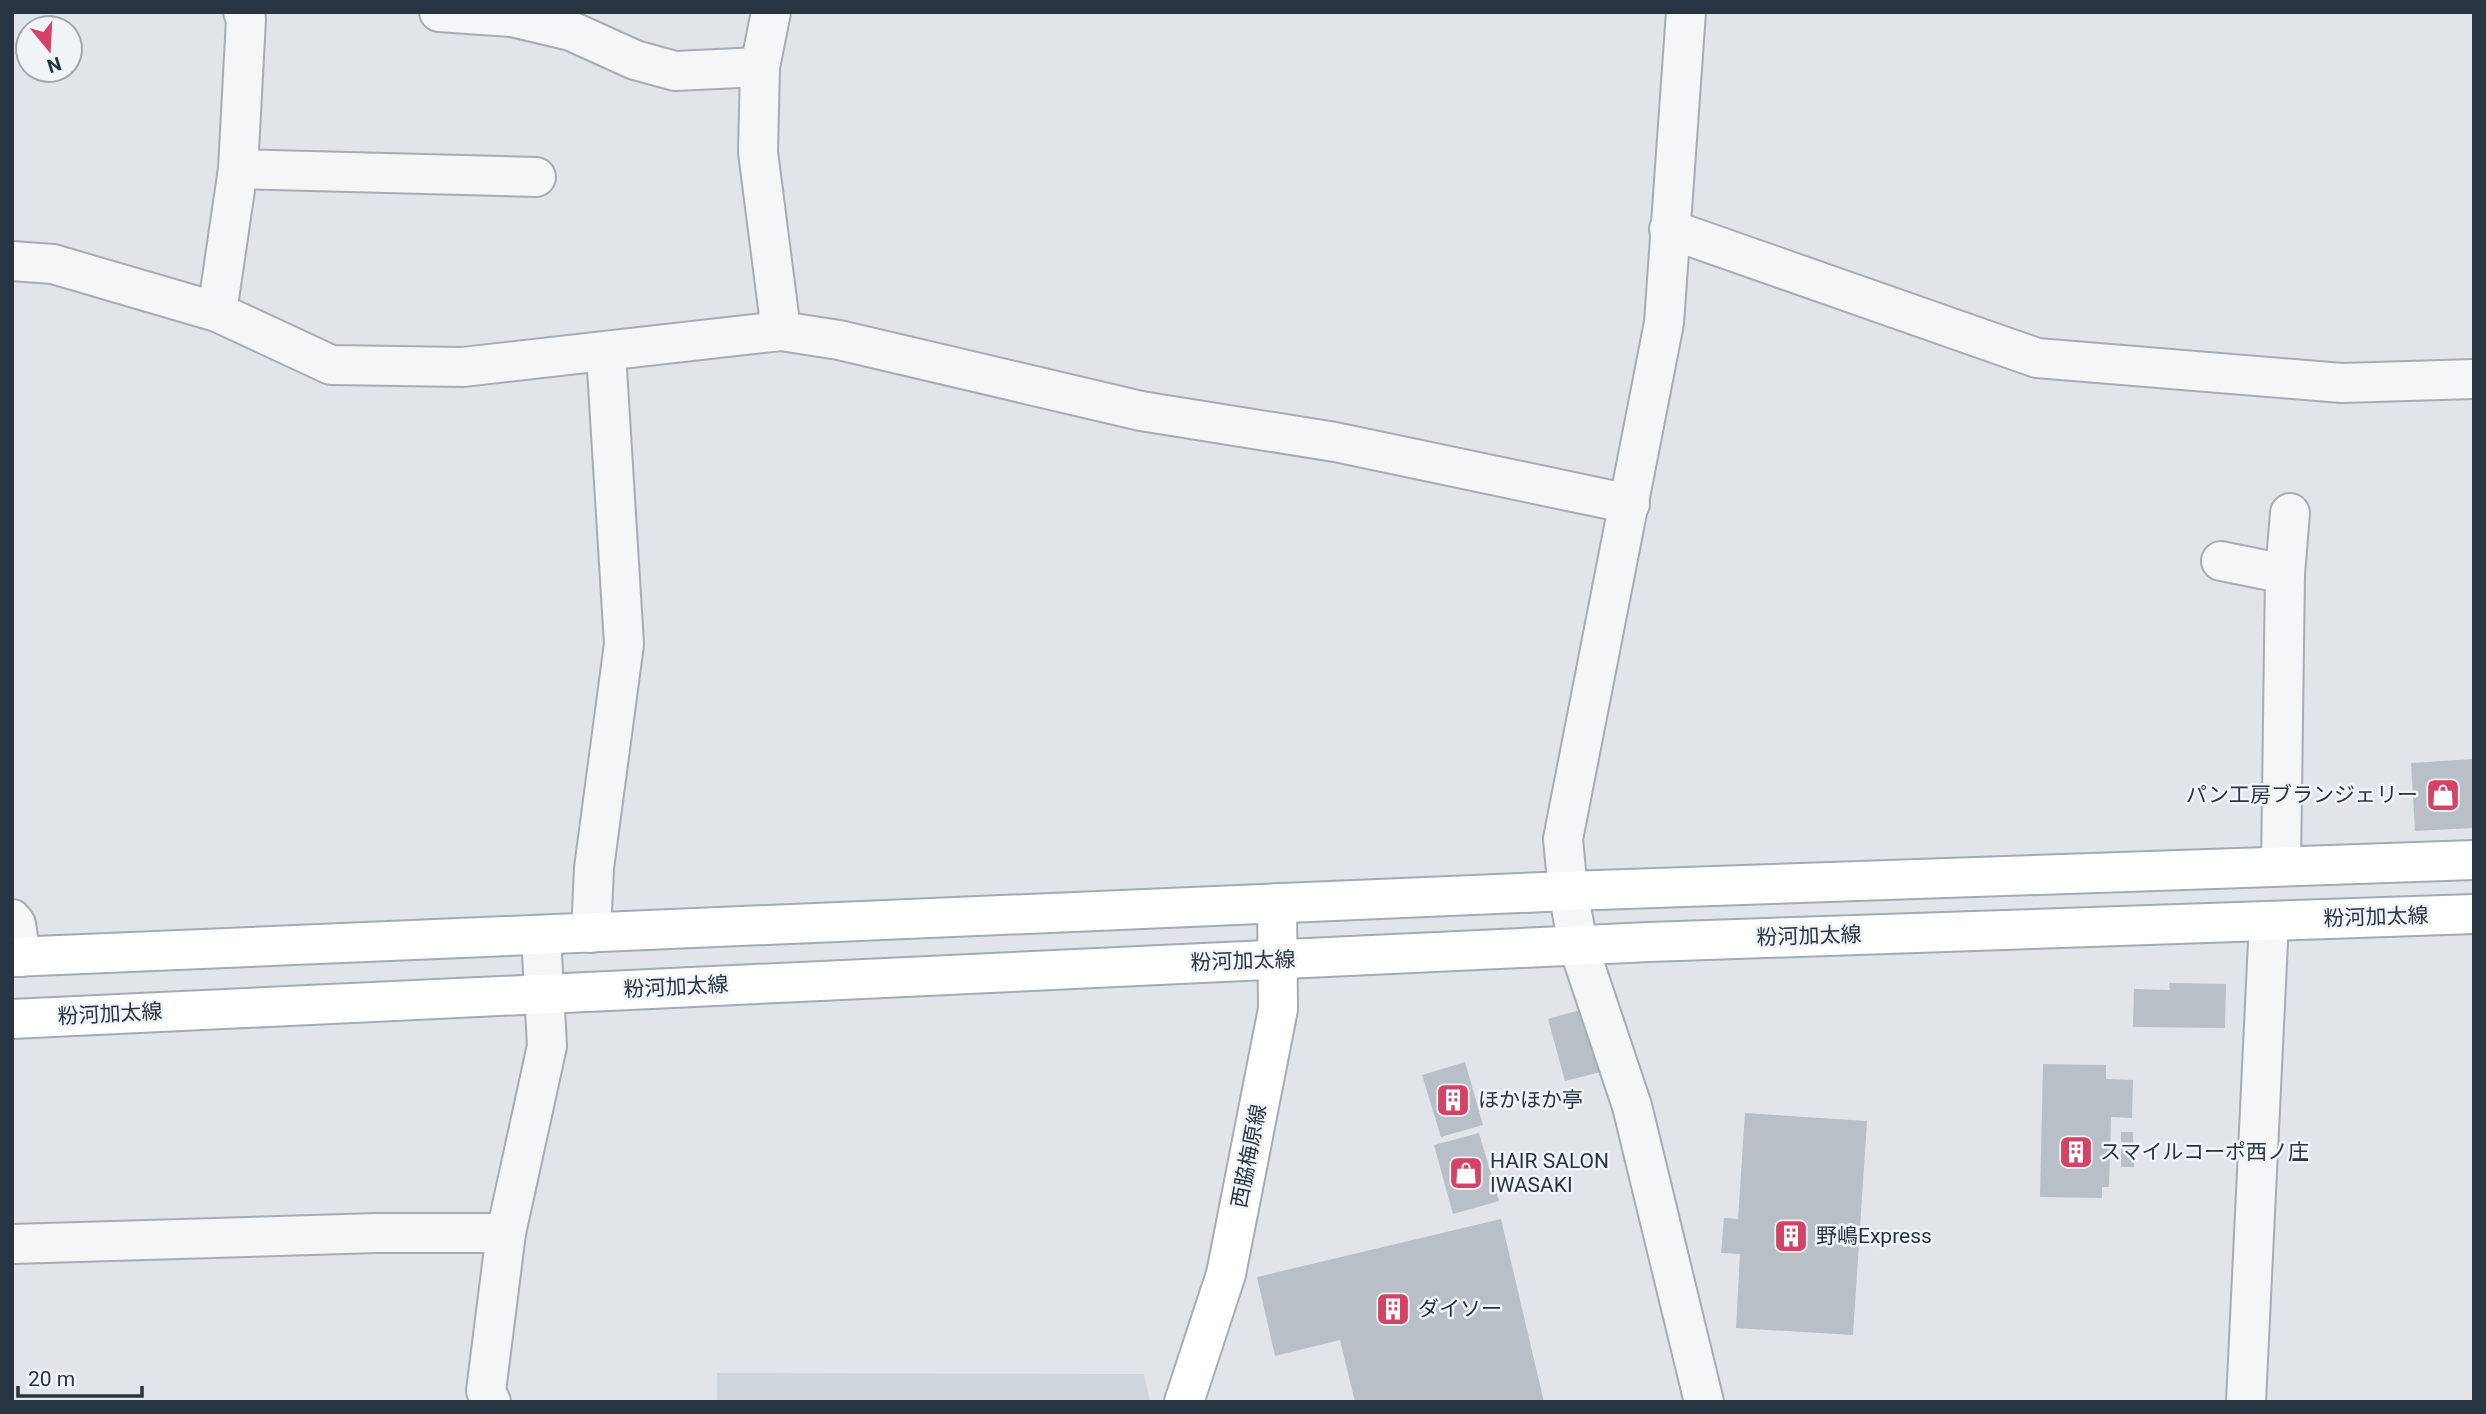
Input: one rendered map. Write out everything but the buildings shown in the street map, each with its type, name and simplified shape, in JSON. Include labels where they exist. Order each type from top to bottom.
[{"type":"main road","points":[[17,957],[1568,891],[2474,860]]},
{"type":"main road","name":"西脇梅原線","points":[[1184,1402],[1226,1274],[1278,1009],[1277,904]]},
{"type":"main road","name":"粉河加太線","points":[[12,1019],[1577,945],[2474,914]]},
{"type":"street","points":[[439,12],[512,16],[571,31],[635,60],[675,71],[760,67]]},
{"type":"street","points":[[771,12],[760,67],[758,152],[780,331]]},
{"type":"street","points":[[1686,12],[1664,323],[1563,839],[1577,945],[1632,1106],[1704,1402]]},
{"type":"street","points":[[217,312],[238,169],[255,15]]},
{"type":"street","points":[[238,169],[536,177]]},
{"type":"street","points":[[1669,229],[2037,358],[2342,383],[2474,379]]},
{"type":"street","points":[[12,261],[53,264],[217,312],[331,365],[463,367],[606,353],[780,331],[838,340],[1141,411],[1335,442],[1630,503]]},
{"type":"street","points":[[591,933],[594,869],[624,644],[606,353]]},
{"type":"street","points":[[2281,866],[2285,575],[2290,513]]},
{"type":"street","points":[[2221,561],[2285,575]]},
{"type":"street","points":[[12,919],[16,924],[17,957]]},
{"type":"street","points":[[2246,1402],[2269,921]]},
{"type":"street","points":[[491,1402],[486,1391],[506,1233],[547,1046],[541,936]]},
{"type":"street","points":[[12,1244],[377,1233],[506,1233]]},
{"type":"shaded area","points":[[717,1373],[1144,1374],[1150,1402],[717,1402]]},
{"type":"place","name":"パン工房ブランジェリー","points":[[2443,795]]},
{"type":"place","name":"ほかほか亭","points":[[1453,1100]]},
{"type":"place","name":"スマイルコーポ西ノ庄","points":[[2076,1152]]},
{"type":"place","name":"HAIR SALON IWASAKI","points":[[1466,1173]]},
{"type":"place","name":"野嶋Express","points":[[1791,1236]]},
{"type":"place","name":"ダイソー","points":[[1393,1309]]}]
